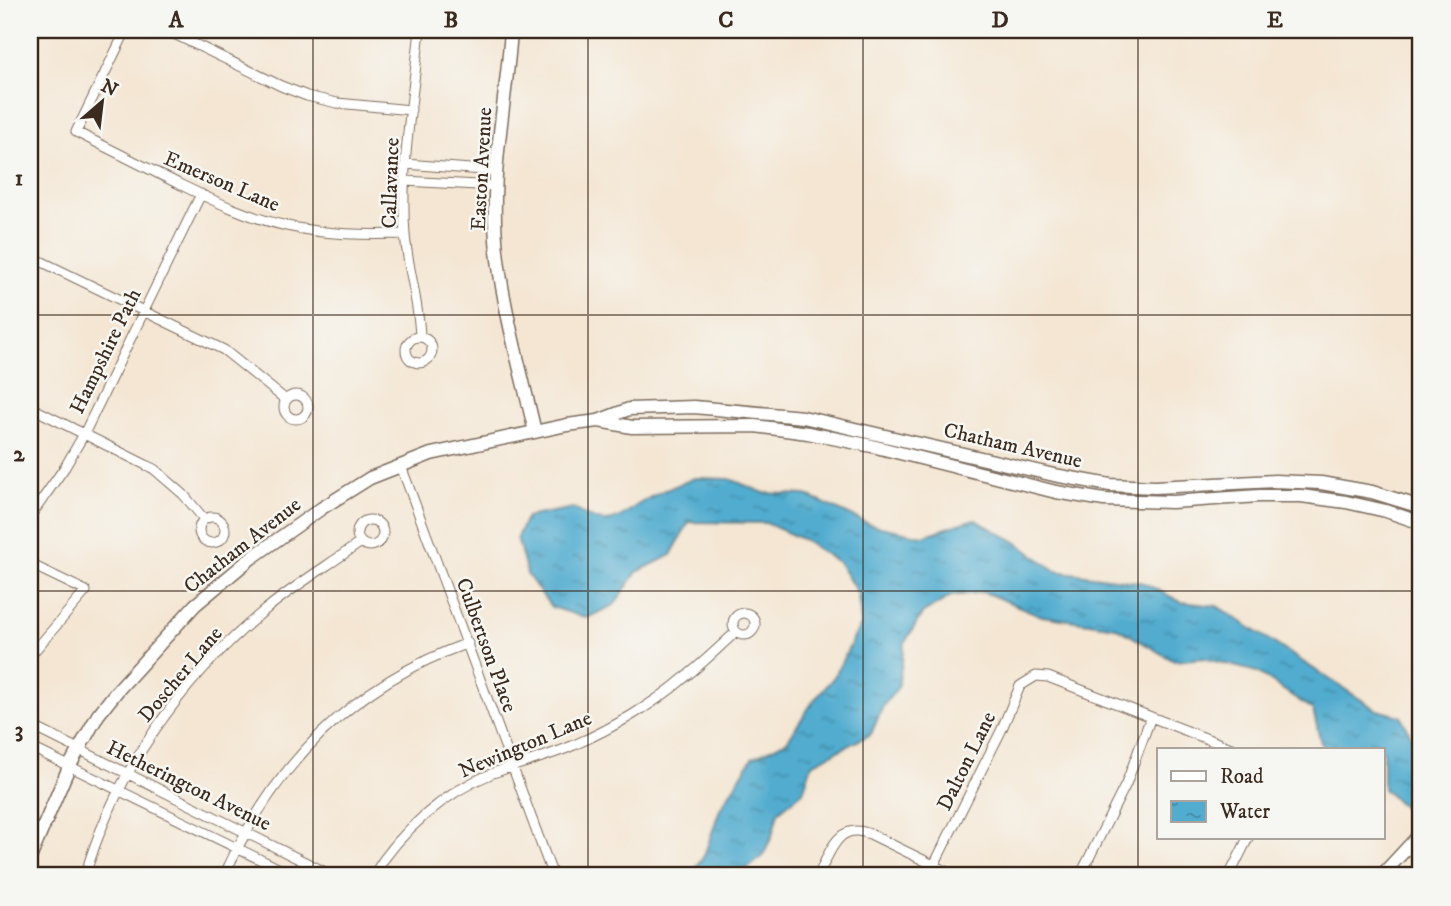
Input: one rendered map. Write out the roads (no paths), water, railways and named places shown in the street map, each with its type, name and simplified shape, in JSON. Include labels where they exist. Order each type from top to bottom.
[{"type":"street","name":"Emerson Lane","points":[[126,30],[76,132],[201,194],[241,212],[284,226],[331,233],[405,234]]},
{"type":"street","points":[[166,30],[307,96],[337,103],[411,110]]},
{"type":"street","name":"Callavance","points":[[420,30],[405,181],[405,234],[420,337]]},
{"type":"street","name":"Easton Avenue","points":[[511,30],[495,186],[498,260],[535,432]]},
{"type":"street","points":[[406,164],[496,171]]},
{"type":"street","points":[[405,181],[495,186]]},
{"type":"street","name":"Hampshire Path","points":[[30,517],[84,434],[201,194]]},
{"type":"street","points":[[30,256],[224,350],[286,400]]},
{"type":"street","points":[[30,407],[154,469],[183,494],[204,519]]},
{"type":"street","name":"Chatham Avenue","points":[[30,858],[69,767],[98,715],[195,605],[250,559],[322,508],[370,478],[430,454],[598,421],[628,409],[694,407],[803,417],[1054,475],[1110,485],[1155,487],[1301,481],[1372,492],[1421,507]]},
{"type":"street","name":"Chatham Avenue","points":[[598,421],[632,427],[755,426],[808,433],[872,446],[1056,492],[1104,500],[1172,502],[1301,496],[1386,510],[1421,523]]},
{"type":"street","name":"Culbertson Place","points":[[401,466],[553,876]]},
{"type":"street","name":"Doscher Lane","points":[[85,876],[101,831],[128,774],[172,707],[203,668],[236,635],[298,584],[360,542]]},
{"type":"street","points":[[30,564],[86,591],[30,656]]},
{"type":"street","name":"Newington Lane","points":[[373,876],[394,848],[437,806],[464,788],[513,766],[573,746],[625,717],[684,679],[736,632]]},
{"type":"street","points":[[224,876],[244,832],[259,808],[297,759],[325,729],[354,704],[409,668],[468,643]]},
{"type":"street","name":"Dalton Lane","points":[[934,865],[1023,683],[1032,677],[1048,677],[1152,717]]},
{"type":"street","points":[[1080,876],[1126,784],[1152,717],[1232,748]]},
{"type":"street","name":"Hetherington Avenue","points":[[30,725],[333,876]]},
{"type":"street","name":"Hetherington Avenue","points":[[30,747],[294,876]]},
{"type":"street","points":[[818,876],[838,838],[856,830],[870,834],[956,876]]},
{"type":"street","points":[[1381,876],[1421,833]]},
{"type":"street","points":[[1229,876],[1248,839]]},
{"type":"water","points":[[695,478],[730,479],[764,493],[806,495],[871,525],[923,536],[974,519],[1016,542],[1056,571],[1144,583],[1181,602],[1217,606],[1377,710],[1401,716],[1421,756],[1421,810],[1413,802],[1404,807],[1384,790],[1384,748],[1325,748],[1313,710],[1257,672],[1203,658],[1174,661],[1116,627],[1042,616],[984,592],[951,596],[922,614],[905,642],[898,687],[883,706],[871,734],[812,764],[803,792],[778,812],[763,856],[738,876],[690,876],[704,856],[720,809],[752,758],[787,741],[814,700],[834,677],[861,624],[858,594],[839,563],[804,540],[766,523],[689,522],[671,555],[637,572],[614,605],[587,618],[551,607],[527,574],[517,537],[527,517],[573,508],[588,516],[608,521],[616,519],[658,493]]}]
